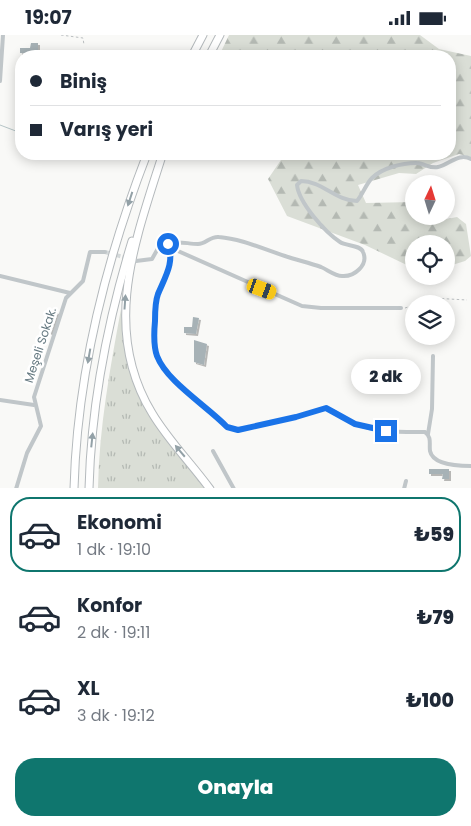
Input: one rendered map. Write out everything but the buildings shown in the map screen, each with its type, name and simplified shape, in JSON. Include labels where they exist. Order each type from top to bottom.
[{"type":"highway","points":[[195,50],[203,35]]},
{"type":"highway","points":[[212,50],[220,35]]},
{"type":"highway","points":[[74,488],[74,468],[80,412],[97,312],[120,227],[145,160]]},
{"type":"highway","points":[[89,488],[95,414],[112,315],[135,231],[161,160]]},
{"type":"highway","points":[[161,160],[140,229],[127,284],[124,305],[128,348],[134,372],[151,411],[162,430],[209,488]]},
{"type":"street","points":[[0,81],[2,35]]},
{"type":"street","points":[[456,159],[468,157],[471,159]]},
{"type":"street","points":[[168,245],[172,241],[200,244],[211,238],[220,237],[256,245],[283,256],[322,267],[340,276],[352,276],[359,270],[364,259],[363,251],[360,248],[342,243],[334,237],[305,206],[298,193],[297,185],[301,181],[310,181],[346,201],[357,201],[372,178],[404,163],[420,163],[432,168],[440,167],[453,160]]},
{"type":"street","points":[[136,261],[152,259],[161,243],[302,306],[321,308],[401,308]]},
{"type":"street","points":[[168,245],[170,262],[165,281],[157,296],[156,304],[154,329],[157,357],[167,372],[227,427],[238,430],[326,408],[364,427],[397,434],[421,432],[428,434]]},
{"type":"street","name":"Meşeli Sokak.","points":[[16,488],[17,478],[40,426],[34,405],[34,397],[66,298],[83,281],[90,252],[105,252]]},
{"type":"street","points":[[0,276],[70,293]]},
{"type":"street","points":[[433,357],[431,425],[428,434],[430,453],[434,457],[450,464],[471,466]]},
{"type":"street","points":[[0,400],[34,405]]},
{"type":"street","points":[[213,451],[233,488]]},
{"type":"street","points":[[404,488],[406,481]]},
{"type":"path","points":[[61,35],[83,38],[84,45]]},
{"type":"path","points":[[455,299],[467,300]]},
{"type":"path","points":[[401,308],[405,307]]},
{"type":"green space","points":[[229,35],[420,35],[439,49],[444,50],[222,50]]},
{"type":"green space","points":[[456,53],[471,56],[471,157],[456,155]]},
{"type":"green space","points":[[281,160],[442,160],[433,163],[416,174],[399,173],[358,185],[366,203],[405,202],[405,225],[455,225],[455,217],[457,217],[466,224],[471,256],[465,261],[455,264],[455,235],[405,235],[405,264],[365,245],[287,216],[268,179]]},
{"type":"green space","points":[[121,309],[127,361],[137,391],[160,429],[204,488],[98,488],[103,421]]},
{"type":"waterway","points":[[0,125],[15,131]]},
{"type":"tunnel","points":[[105,252],[127,258]]},
{"type":"route","points":[[168,244],[171,251],[170,262],[165,281],[157,296],[155,313],[154,329],[157,357],[167,372],[227,427],[238,430],[252,425],[267,424],[296,417],[321,407],[338,413],[355,424],[386,431]]}]
